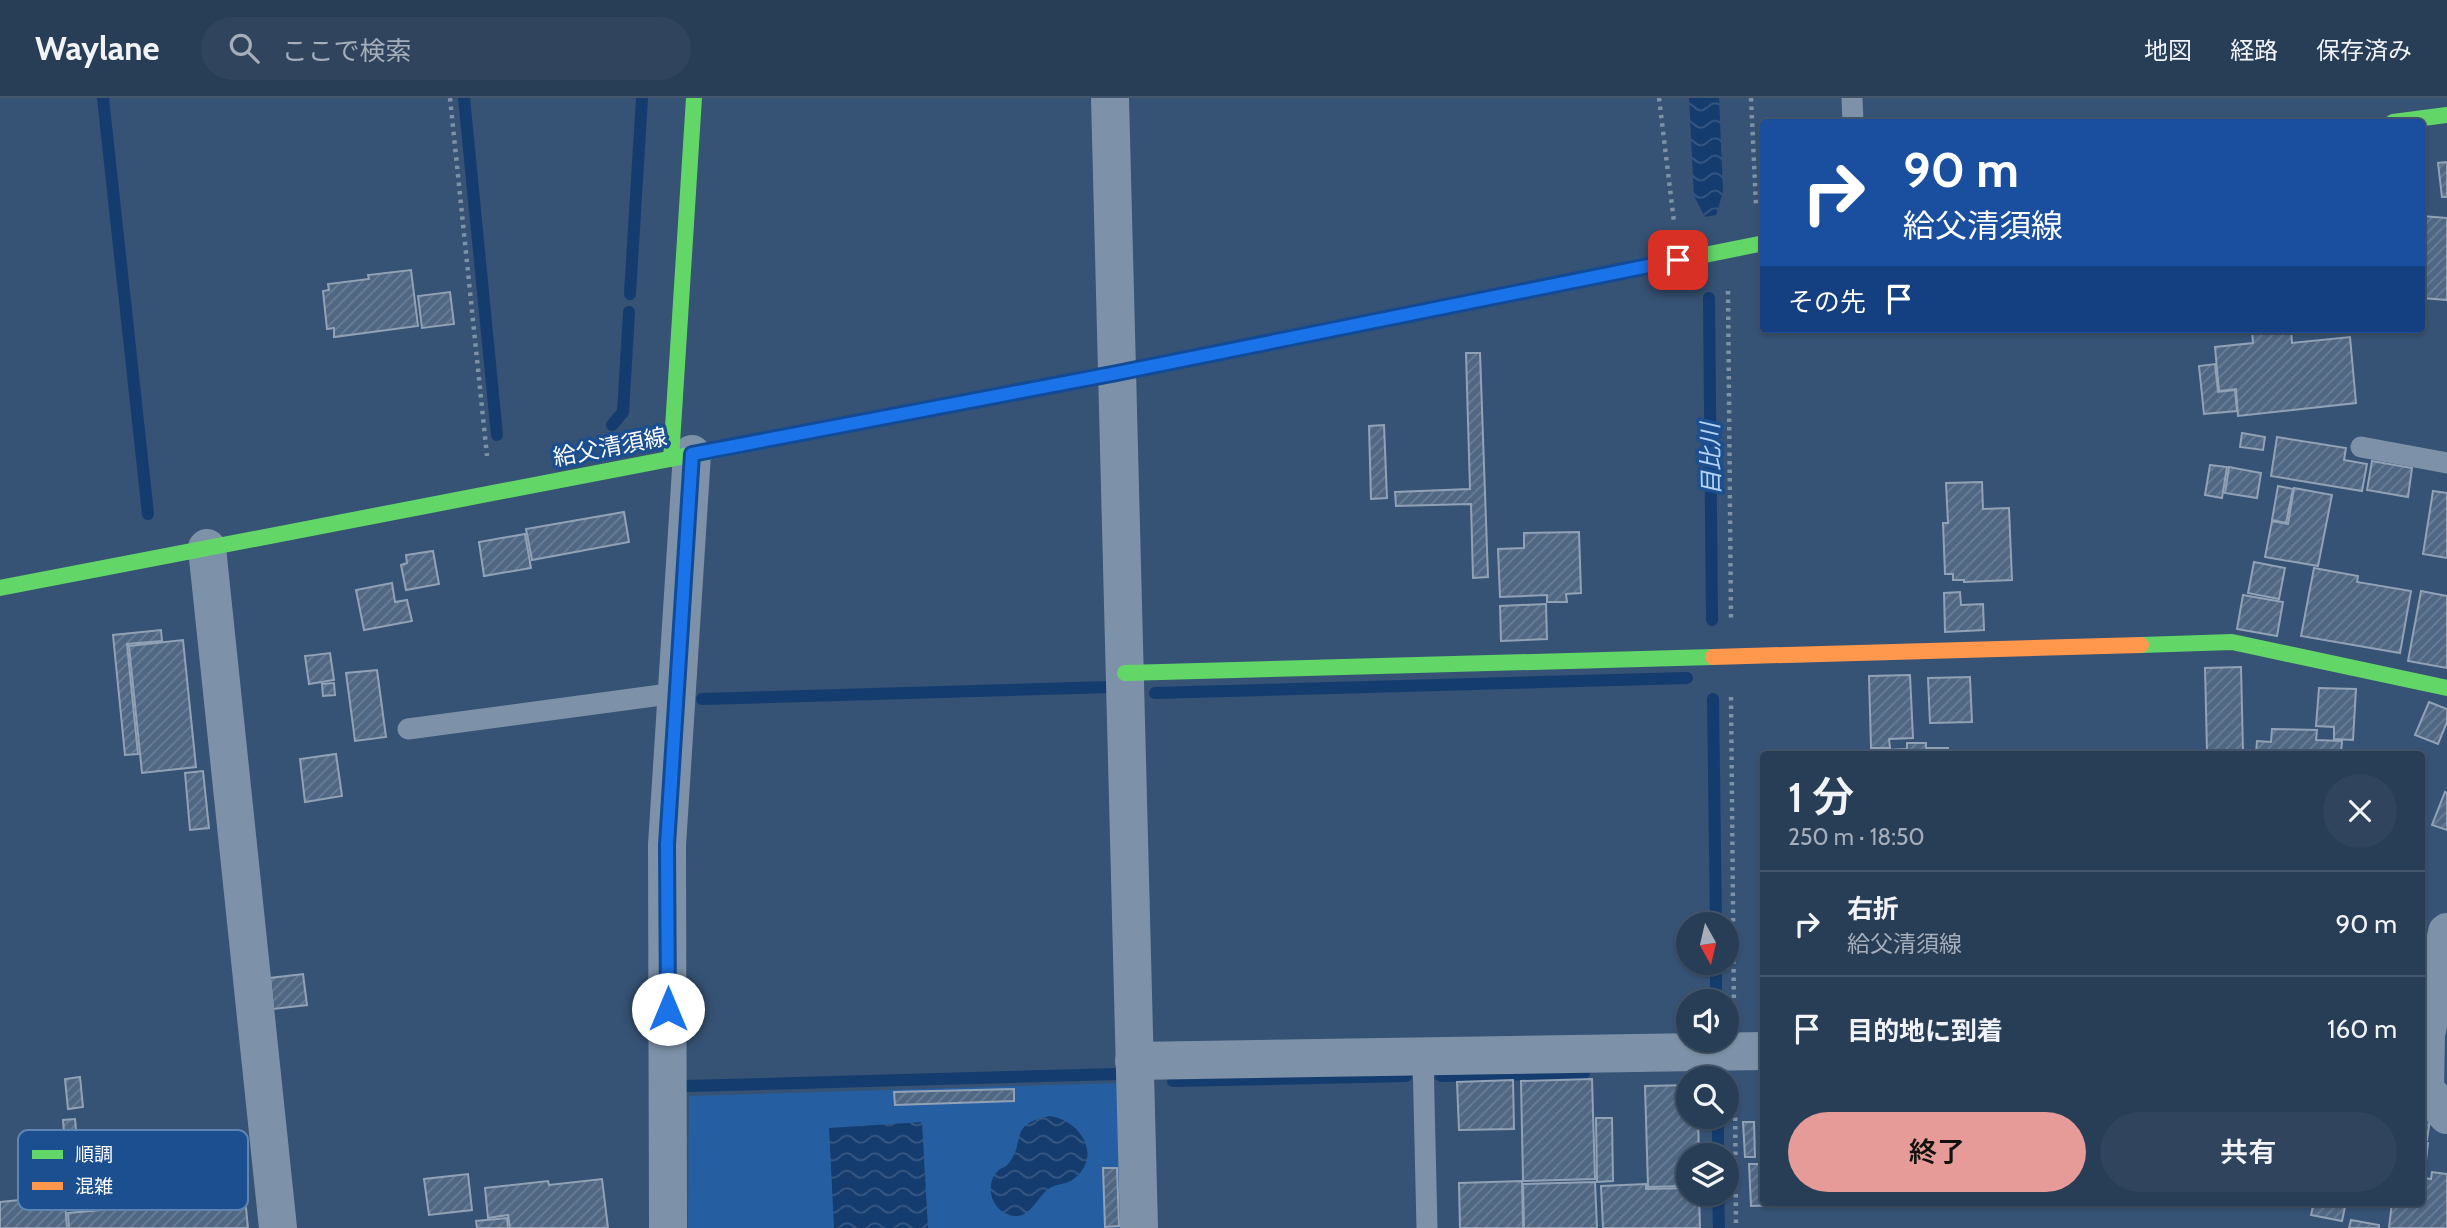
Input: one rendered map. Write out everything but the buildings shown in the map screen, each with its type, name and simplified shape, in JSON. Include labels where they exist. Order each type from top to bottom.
[{"type":"main road","points":[[682,457],[694,98]]},
{"type":"main road","points":[[2416,119],[2447,115]]},
{"type":"main road","name":"給父清須線","points":[[0,588],[1117,373],[1760,243]]},
{"type":"main road","points":[[1125,673],[2232,642],[2447,688]]},
{"type":"street","points":[[1110,98],[1139,1228]]},
{"type":"street","points":[[668,1228],[667,845],[676,693],[682,457]]},
{"type":"street","points":[[207,548],[278,1228]]},
{"type":"street","points":[[2425,1031],[2447,932]]},
{"type":"street","points":[[1134,1061],[1749,1051]]},
{"type":"street","points":[[2425,1089],[2447,1115]]},
{"type":"lane","points":[[1852,98],[1853,119]]},
{"type":"lane","points":[[2361,447],[2447,463]]},
{"type":"lane","points":[[408,729],[676,693]]},
{"type":"lane","points":[[1423,1056],[1427,1228]]},
{"type":"path","points":[[450,98],[491,493]]},
{"type":"path","points":[[1659,98],[1678,260]]},
{"type":"path","points":[[1751,98],[1760,228]]},
{"type":"path","points":[[1728,250],[1731,656],[1749,1051],[1736,1228]]},
{"type":"shaded area","points":[[1118,1083],[1121,1228],[688,1228],[689,1096]]},
{"type":"water","points":[[1689,98],[1719,98],[1723,192],[1716,215],[1705,217],[1694,196]]},
{"type":"water","points":[[1050,1116],[1061,1119],[1079,1132],[1087,1150],[1087,1159],[1075,1178],[1050,1188],[1031,1209],[1019,1216],[1012,1216],[998,1208],[992,1198],[992,1180],[1013,1156],[1022,1129],[1036,1119]]},
{"type":"water","points":[[922,1122],[928,1228],[834,1228],[829,1128]]},
{"type":"waterway","points":[[103,98],[148,514]]},
{"type":"waterway","points":[[464,98],[497,435]]},
{"type":"waterway","points":[[630,294],[642,98]]},
{"type":"waterway","name":"目比川","points":[[1709,298],[1712,620]]},
{"type":"waterway","points":[[612,425],[623,412],[629,312]]},
{"type":"waterway","points":[[1155,693],[1687,678]]},
{"type":"waterway","points":[[702,699],[1110,687]]},
{"type":"waterway","name":"目比川","points":[[1713,699],[1716,912]]},
{"type":"waterway","name":"目比川","points":[[1716,975],[1716,989]]},
{"type":"waterway","points":[[1441,1076],[1584,1073]]},
{"type":"waterway","points":[[688,1086],[1118,1074]]},
{"type":"waterway","points":[[1173,1081],[1406,1076]]},
{"type":"waterway","name":"目比川","points":[[1718,1129],[1718,1143]]},
{"type":"waterway","name":"目比川","points":[[1718,1206],[1719,1228]]},
{"type":"traffic: fast","points":[[671,459],[694,98]]},
{"type":"traffic: fast","points":[[2416,119],[2447,115]]},
{"type":"traffic: fast","points":[[1112,374],[1760,244]]},
{"type":"traffic: fast","points":[[0,588],[825,429]]},
{"type":"traffic: fast","points":[[2141,645],[2232,642],[2447,688]]},
{"type":"traffic: fast","points":[[1125,673],[1713,657]]},
{"type":"traffic: slow","points":[[825,429],[1112,374]]},
{"type":"traffic: slow","points":[[1713,657],[2141,645]]},
{"type":"route","points":[[668,1009],[667,845],[692,454],[1117,373],[1678,260]]}]
